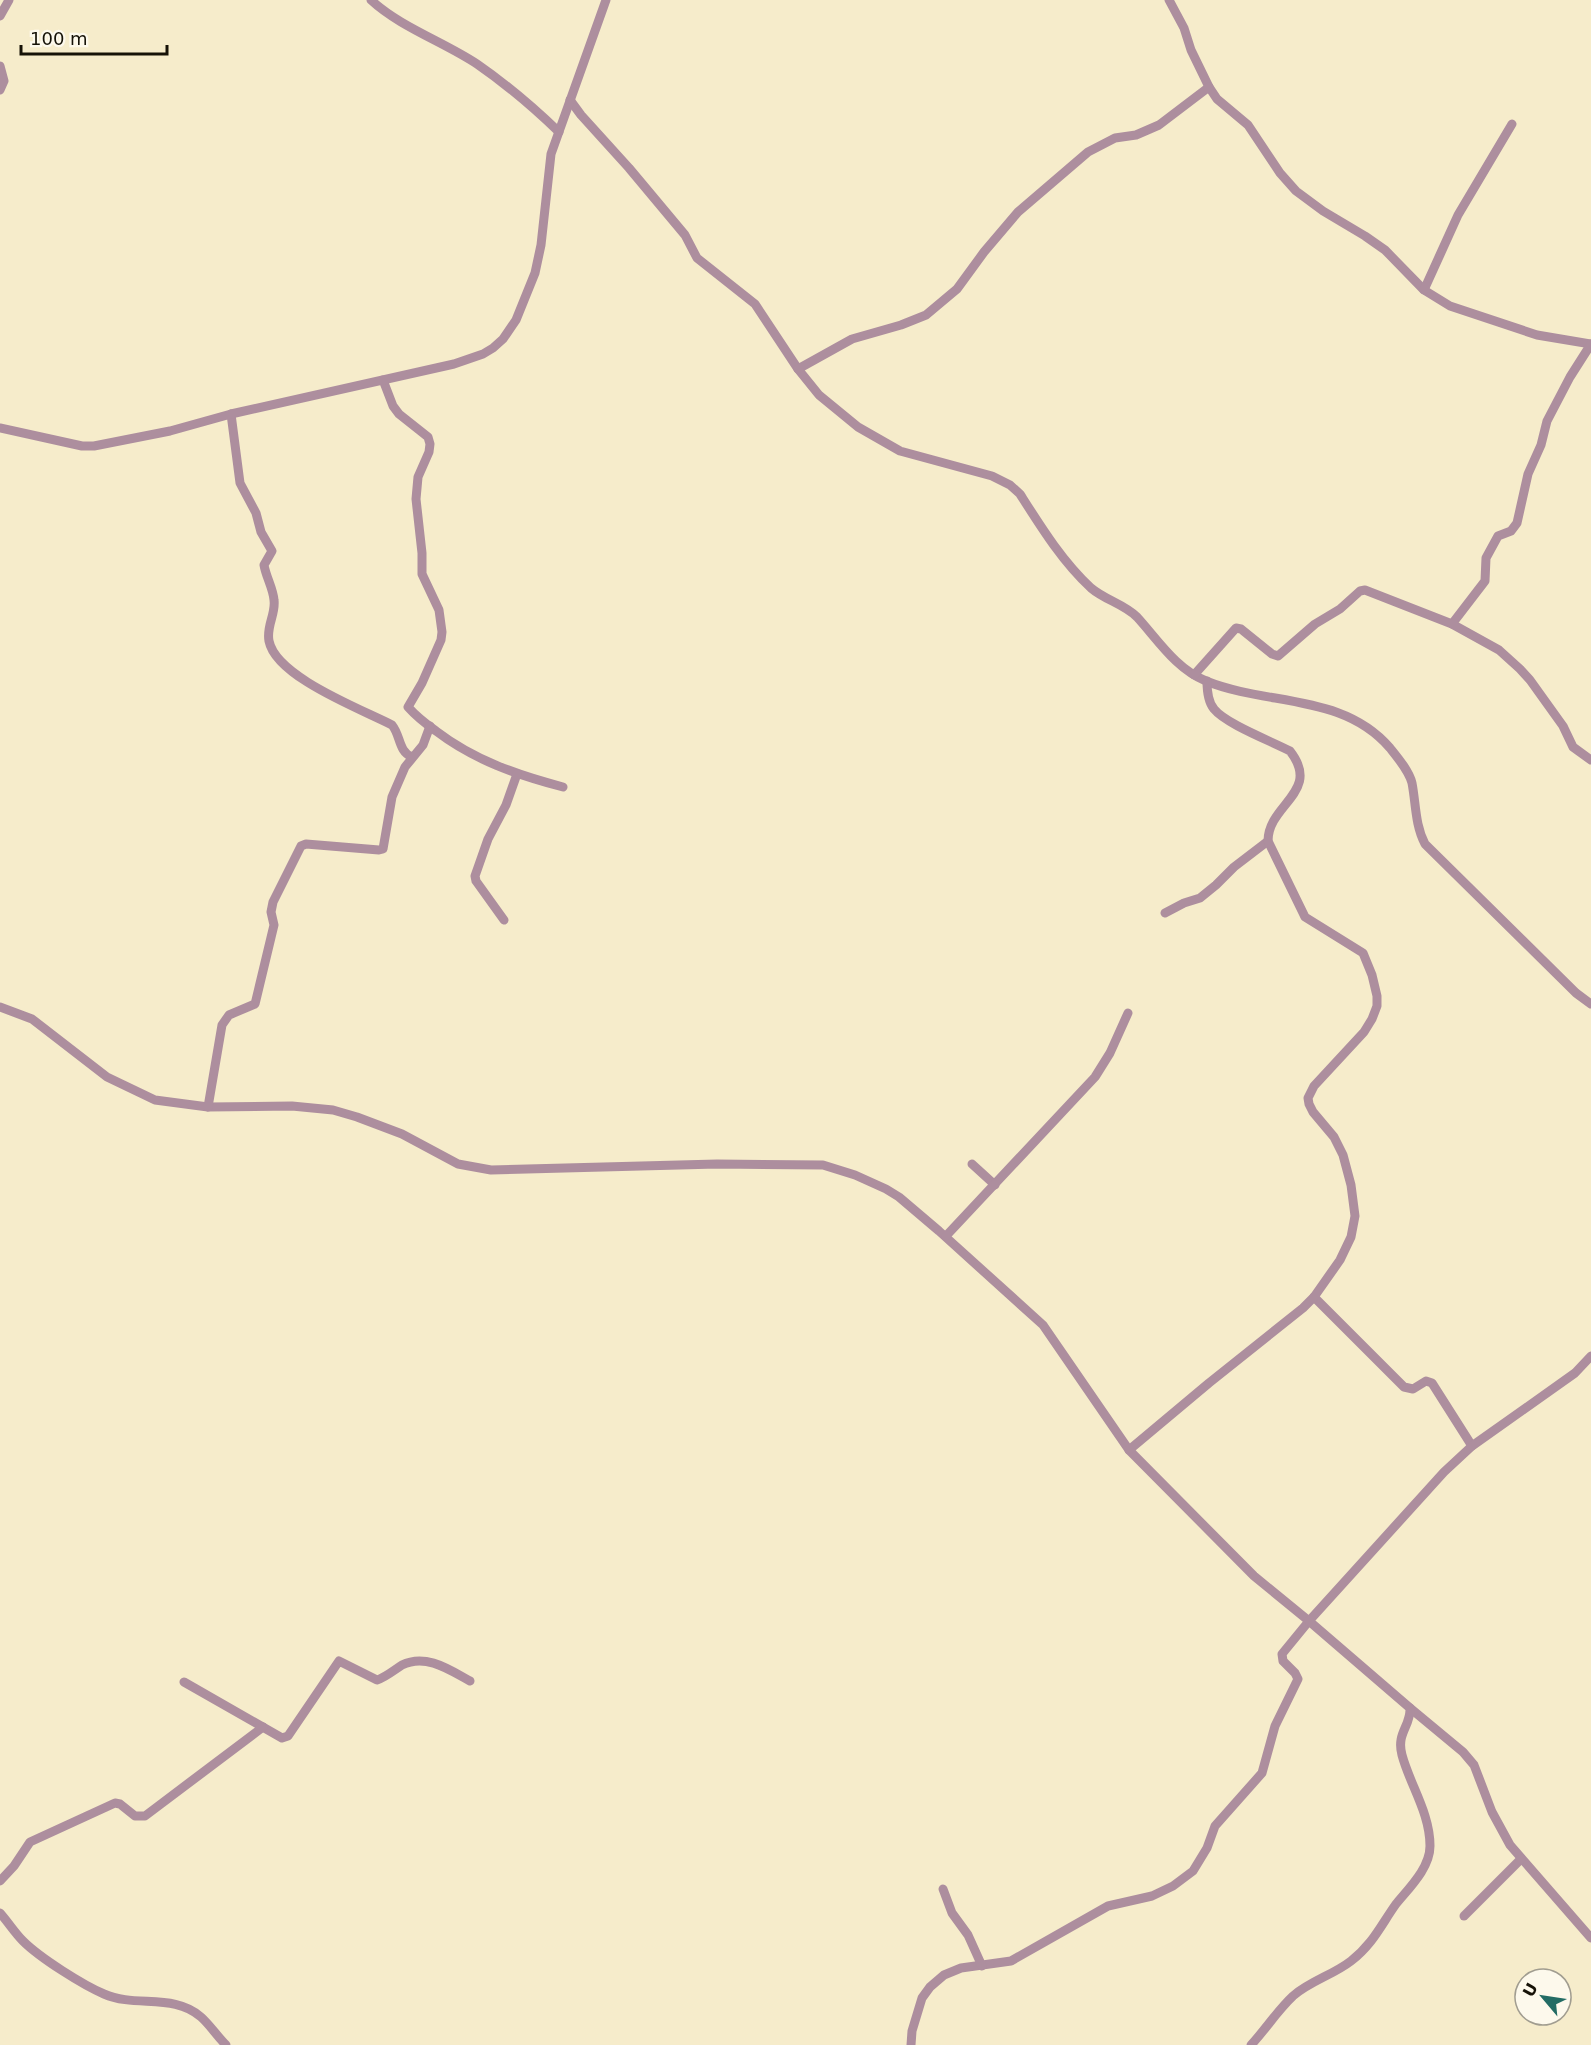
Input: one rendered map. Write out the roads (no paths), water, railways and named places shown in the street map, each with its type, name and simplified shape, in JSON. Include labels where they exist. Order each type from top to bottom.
[{"type":"street","points":[[1,13],[9,0]]},
{"type":"street","points":[[371,0],[394,16],[477,64],[523,99],[559,132]]},
{"type":"street","points":[[0,428],[82,446],[94,446],[170,431],[231,414],[454,364],[493,348],[503,339],[516,320],[535,273],[541,246],[551,154],[606,0]]},
{"type":"street","points":[[1169,0],[1184,28],[1191,50],[1209,87],[1218,99],[1248,125],[1280,173],[1296,191],[1385,250],[1424,290],[1450,306],[1513,328],[1591,344],[1570,377],[1547,421],[1541,444],[1528,474],[1517,523],[1511,531],[1498,536],[1486,558],[1485,581],[1452,624]]},
{"type":"street","points":[[0,66],[4,81],[0,90]]},
{"type":"street","points":[[798,369],[852,339],[926,315],[957,289],[984,252],[1018,212],[1088,152],[1115,138],[1136,135],[1159,125],[1209,87]]},
{"type":"street","points":[[570,100],[581,116],[629,168],[685,235],[697,258],[755,304],[798,369],[819,395],[858,427],[900,451],[992,476],[1010,484],[1020,494],[1071,567],[1094,590],[1131,612],[1160,645],[1194,675],[1207,681],[1252,693],[1335,711],[1361,723],[1390,747],[1411,781],[1420,833],[1425,844],[1576,993],[1591,1004]]},
{"type":"street","points":[[1424,290],[1458,215],[1512,124]]},
{"type":"street","points":[[383,380],[393,406],[399,414],[428,437],[430,444],[418,477],[416,499],[422,574],[439,610],[442,632],[441,640],[422,683],[408,707],[449,741],[481,760],[517,774],[563,787]]},
{"type":"street","points":[[231,414],[240,483],[256,513],[261,532],[272,551],[264,565],[275,602],[268,626],[268,635],[274,654],[287,668],[309,683],[392,725],[396,729],[403,752],[412,757]]},
{"type":"street","points":[[1194,675],[1236,628],[1241,629],[1272,654],[1278,656],[1315,624],[1340,609],[1362,590],[1452,624],[1489,644],[1520,669],[1563,726],[1573,747],[1591,760]]},
{"type":"street","points":[[1129,1450],[1303,1308],[1314,1297],[1340,1260],[1351,1237],[1355,1216],[1352,1185],[1343,1155],[1334,1137],[1313,1112],[1308,1098],[1314,1086],[1364,1032],[1377,1006],[1372,975],[1363,953],[1305,917],[1268,841],[1268,831],[1272,822],[1297,790],[1300,769],[1296,758],[1290,751],[1227,721],[1214,709],[1209,700],[1207,681]]},
{"type":"street","points":[[208,1107],[222,1025],[229,1015],[255,1004],[274,925],[271,912],[273,902],[301,846],[306,844],[383,849],[392,797],[405,767],[423,745],[430,726]]},
{"type":"street","points":[[504,920],[476,881],[475,876],[488,839],[506,805],[517,774]]},
{"type":"street","points":[[1165,913],[1200,898],[1234,867],[1268,841]]},
{"type":"street","points":[[0,1006],[32,1019],[100,1072],[155,1100],[208,1107],[292,1106],[333,1110],[402,1134],[458,1164],[491,1170],[717,1164],[823,1164],[886,1189],[946,1236],[1042,1325],[1129,1450],[1254,1576],[1456,1746],[1474,1765],[1502,1832],[1521,1859],[1591,1938]]},
{"type":"street","points":[[946,1236],[1095,1077],[1110,1053],[1128,1013]]},
{"type":"street","points":[[972,1164],[995,1185]]},
{"type":"street","points":[[1314,1297],[1404,1387],[1413,1389],[1426,1381],[1431,1383],[1472,1446]]},
{"type":"street","points":[[911,2045],[912,2031],[919,2007],[930,1988],[944,1976],[961,1968],[1003,1963],[1018,1958],[1108,1905],[1152,1896],[1173,1886],[1196,1868],[1215,1826],[1262,1773],[1275,1726],[1298,1679],[1295,1672],[1283,1661],[1282,1654],[1444,1472],[1472,1446],[1575,1373],[1591,1356]]},
{"type":"street","points":[[184,1682],[282,1738],[288,1736],[339,1661],[377,1680],[406,1664],[436,1662],[470,1681]]},
{"type":"street","points":[[1251,2045],[1294,1995],[1310,1983],[1351,1961],[1376,1937],[1427,1860],[1430,1848],[1429,1830],[1400,1744],[1400,1736],[1411,1717],[1410,1708]]},
{"type":"street","points":[[0,1881],[14,1866],[30,1842],[115,1803],[120,1804],[135,1816],[145,1816],[263,1728]]},
{"type":"street","points":[[1464,1916],[1521,1859]]},
{"type":"street","points":[[943,1889],[952,1913],[968,1935],[982,1966]]},
{"type":"street","points":[[0,1913],[23,1941],[35,1951],[96,1990],[113,1997],[174,2003],[187,2008],[201,2017],[225,2045]]}]
